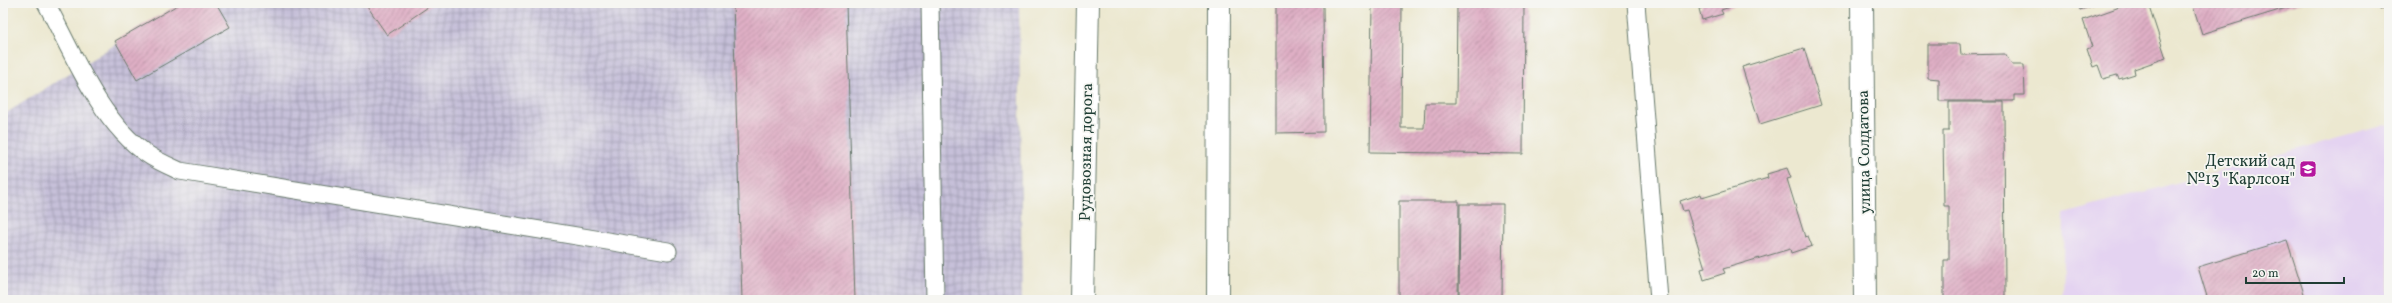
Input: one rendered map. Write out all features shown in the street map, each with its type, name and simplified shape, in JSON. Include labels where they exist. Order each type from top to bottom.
[{"type":"street","name":"Рудовозная дорога","points":[[1082,300],[1088,3]]},
{"type":"street","points":[[1218,300],[1220,3]]},
{"type":"street","name":"улица Солдатова","points":[[1862,3],[1865,300]]},
{"type":"lane","points":[[930,3],[935,300]]},
{"type":"lane","points":[[1636,3],[1658,300]]},
{"type":"lane","points":[[48,4],[93,92],[123,133],[147,154],[180,171],[668,251]]},
{"type":"shaded area","points":[[181,3],[1019,3],[1022,300],[3,300],[3,115]]},
{"type":"shaded area","name":"Детский сад №13 \"Карлсон\"","points":[[2389,124],[2389,300],[2062,300],[2064,214]]},
{"type":"building","points":[[181,3],[216,3],[230,27],[137,80],[115,41]]},
{"type":"building","points":[[365,3],[434,3],[387,35]]},
{"type":"building","points":[[733,3],[846,3],[855,300],[742,300]]},
{"type":"building","points":[[1276,3],[1323,3],[1324,132],[1276,133]]},
{"type":"building","points":[[1372,3],[1402,3],[1401,128],[1424,128],[1425,103],[1456,103],[1457,3],[1524,3],[1523,154],[1370,152]]},
{"type":"building","points":[[1701,3],[1742,3],[1721,10],[1723,14],[1702,20],[1699,9],[1702,8]]},
{"type":"building","points":[[2078,3],[2101,3],[2080,10]]},
{"type":"building","points":[[2131,3],[2148,3],[2166,58],[2134,69],[2135,74],[2119,79],[2117,75],[2103,79],[2098,65],[2093,67],[2087,49],[2092,47],[2083,20]]},
{"type":"building","points":[[2192,3],[2302,3],[2202,34]]},
{"type":"building","points":[[2378,3],[2389,3],[2389,7],[2380,10]]},
{"type":"building","points":[[1928,44],[1960,44],[1961,55],[2005,54],[2012,65],[2024,65],[2025,95],[2014,95],[2014,101],[1939,101],[1939,79],[1928,78]]},
{"type":"building","points":[[1804,48],[1821,105],[1760,124],[1742,67]]},
{"type":"building","points":[[1949,102],[2004,102],[2005,300],[1944,300],[1944,260],[1949,260],[1949,206],[1944,206],[1943,131],[1949,131]]},
{"type":"building","points":[[1787,168],[1791,178],[1787,179],[1805,237],[1808,236],[1812,246],[1791,253],[1790,249],[1723,269],[1725,273],[1704,280],[1701,269],[1705,268],[1687,210],[1683,211],[1680,201],[1701,194],[1702,198],[1768,178],[1767,174]]},
{"type":"building","points":[[1399,201],[1459,201],[1458,300],[1399,300]]},
{"type":"building","points":[[1460,204],[1503,204],[1502,300],[1459,300]]},
{"type":"building","points":[[2287,240],[2306,300],[2208,300],[2198,267]]},
{"type":"place","name":"Детский сад №13 \"Карлсон\"","points":[[2308,169]]}]
